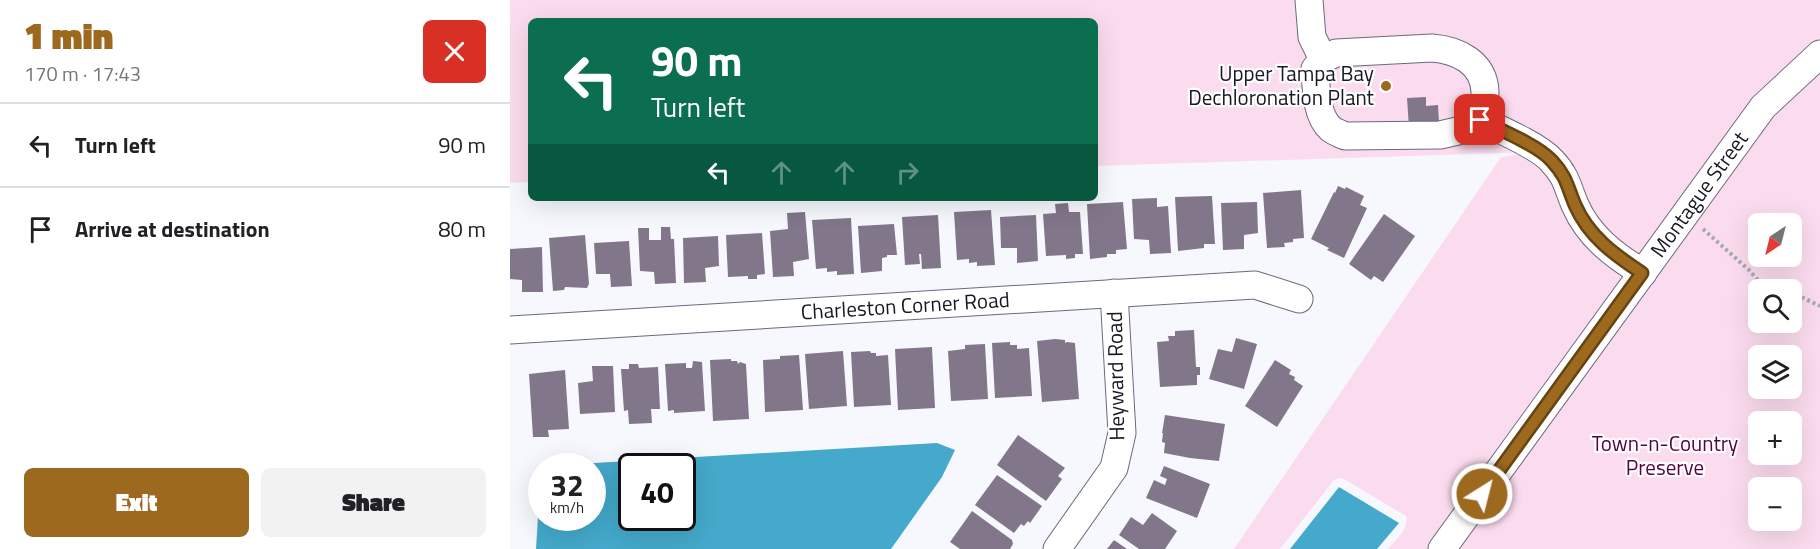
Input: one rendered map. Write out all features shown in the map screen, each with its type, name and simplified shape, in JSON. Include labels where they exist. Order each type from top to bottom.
[{"type":"street","points":[[1309,0],[1312,36],[1323,59]]},
{"type":"street","points":[[1448,49],[1474,64],[1482,78],[1485,91],[1480,120],[1462,130],[1440,135],[1345,136],[1331,129],[1322,115],[1316,93],[1315,69],[1323,59],[1336,53],[1448,49]]},
{"type":"street","name":"Montague Street","points":[[1442,549],[1764,106],[1820,54]]},
{"type":"street","points":[[1480,120],[1550,158],[1564,175],[1585,224],[1600,242],[1620,259],[1642,273]]},
{"type":"street","name":"Charleston Corner Road","points":[[510,330],[1255,285],[1299,299]]},
{"type":"street","name":"Heyward Road","points":[[1057,549],[1114,468],[1122,433],[1114,293]]},
{"type":"path","points":[[1703,230],[1756,279]]},
{"type":"path","points":[[1802,297],[1820,306]]},
{"type":"green space","points":[[510,0],[1820,0],[1820,40],[1755,101],[1430,549],[1388,549],[1404,530],[1406,516],[1339,478],[1334,480],[1280,549],[1234,549],[1501,157],[1533,152],[1098,166],[1098,18],[528,18],[528,182],[510,183]]},
{"type":"green space","name":"Town-n-Country Preserve","points":[[1820,68],[1820,549],[1455,549],[1771,113]]},
{"type":"water","points":[[937,443],[955,450],[942,477],[891,549],[536,549],[537,531],[606,531],[606,462],[618,462],[618,531],[696,531],[696,457]]},
{"type":"water","points":[[1339,487],[1399,523],[1377,549],[1290,549]]},
{"type":"building","points":[[1426,97],[1426,106],[1438,105],[1439,123],[1410,143],[1407,98]]},
{"type":"building","points":[[1338,186],[1345,189],[1346,187],[1364,196],[1360,205],[1367,208],[1344,258],[1311,239]]},
{"type":"building","points":[[1301,190],[1304,238],[1284,243],[1285,247],[1267,248],[1263,193]]},
{"type":"building","points":[[1212,196],[1215,244],[1204,244],[1204,248],[1178,251],[1175,197]]},
{"type":"building","points":[[1157,198],[1157,207],[1168,206],[1171,253],[1150,254],[1149,240],[1134,239],[1132,199]]},
{"type":"building","points":[[1123,202],[1127,249],[1116,250],[1116,254],[1107,254],[1107,257],[1090,259],[1087,204]]},
{"type":"building","points":[[1257,202],[1258,233],[1244,235],[1244,249],[1223,250],[1221,203]]},
{"type":"building","points":[[1068,203],[1069,212],[1080,212],[1083,254],[1075,254],[1075,258],[1066,259],[1066,255],[1046,256],[1043,214],[1056,213],[1055,204]]},
{"type":"building","points":[[991,210],[995,265],[977,266],[977,262],[969,263],[969,259],[957,260],[954,212]]},
{"type":"building","points":[[805,212],[809,259],[793,262],[794,276],[773,277],[770,231],[788,229],[787,213]]},
{"type":"building","points":[[1384,214],[1415,236],[1383,282],[1374,276],[1371,280],[1349,264]]},
{"type":"building","points":[[938,215],[941,268],[922,269],[921,254],[919,254],[920,264],[905,265],[902,217]]},
{"type":"building","points":[[1036,215],[1038,261],[1017,263],[1017,248],[1001,248],[1000,217]]},
{"type":"building","points":[[851,218],[854,274],[837,275],[837,271],[827,272],[827,268],[816,269],[812,220]]},
{"type":"building","points":[[894,224],[897,255],[887,255],[882,258],[882,271],[861,273],[858,226]]},
{"type":"building","points":[[661,227],[670,227],[671,239],[674,239],[676,283],[655,284],[654,272],[640,271],[638,228],[649,228],[649,240],[661,240]]},
{"type":"building","points":[[762,233],[765,274],[757,275],[757,279],[748,279],[748,276],[728,277],[726,235]]},
{"type":"building","points":[[585,235],[589,284],[587,288],[565,287],[564,290],[553,291],[549,238]]},
{"type":"building","points":[[718,236],[719,266],[705,268],[706,282],[684,283],[683,238]]},
{"type":"building","points":[[629,241],[632,286],[611,287],[610,274],[596,274],[594,243]]},
{"type":"building","points":[[542,247],[543,292],[522,292],[522,280],[510,279],[510,249]]},
{"type":"building","points":[[1194,330],[1196,367],[1200,367],[1197,385],[1160,387],[1157,342],[1169,341],[1168,336],[1175,336],[1175,331]]},
{"type":"building","points":[[1236,338],[1257,344],[1244,389],[1209,379],[1218,349],[1232,352]]},
{"type":"building","points":[[1065,340],[1065,343],[1075,343],[1079,399],[1042,402],[1037,341]]},
{"type":"building","points":[[1010,342],[1010,345],[1017,345],[1017,349],[1029,348],[1032,396],[995,398],[992,343]]},
{"type":"building","points":[[985,344],[988,399],[951,401],[948,351],[965,349],[965,345]]},
{"type":"building","points":[[932,347],[935,408],[898,410],[895,349]]},
{"type":"building","points":[[843,351],[847,406],[809,409],[805,354]]},
{"type":"building","points":[[851,352],[876,353],[876,356],[888,355],[891,405],[854,407]]},
{"type":"building","points":[[799,355],[803,410],[765,412],[763,360]]},
{"type":"building","points":[[731,359],[731,361],[737,361],[738,364],[740,362],[746,364],[749,419],[713,421],[710,360]]},
{"type":"building","points":[[1275,360],[1291,370],[1289,374],[1303,386],[1277,427],[1245,406]]},
{"type":"building","points":[[693,361],[702,362],[705,411],[674,413],[674,410],[668,411],[665,364],[686,363],[686,368],[692,368]]},
{"type":"building","points":[[629,364],[638,364],[639,368],[658,367],[660,409],[651,409],[652,423],[629,424],[628,410],[624,411],[621,369],[629,369]]},
{"type":"building","points":[[592,366],[613,366],[615,412],[580,414],[578,383],[593,381]]},
{"type":"building","points":[[565,370],[569,429],[548,430],[549,437],[533,437],[529,374]]},
{"type":"building","points":[[1165,415],[1225,424],[1219,461],[1164,453],[1165,443],[1162,442],[1162,433]]},
{"type":"building","points":[[1018,435],[1065,468],[1058,476],[1062,479],[1046,501],[997,465]]},
{"type":"building","points":[[1164,466],[1210,484],[1197,518],[1146,498],[1154,480],[1165,485],[1167,479],[1160,476]]},
{"type":"building","points":[[997,475],[1042,506],[1030,523],[1028,521],[1024,526],[1021,524],[1014,533],[975,505]]},
{"type":"building","points":[[972,511],[1012,540],[1013,544],[1010,549],[960,549],[950,542]]},
{"type":"building","points":[[1152,513],[1177,531],[1165,549],[1139,549],[1119,535],[1131,517],[1143,525]]},
{"type":"building","points":[[1114,540],[1127,549],[1107,549]]},
{"type":"place","name":"Upper Tampa Bay Dechloronation Plant","points":[[1386,86]]},
{"type":"route","points":[[1480,120],[1550,158],[1564,175],[1585,224],[1600,242],[1620,259],[1642,273],[1482,494]]}]
